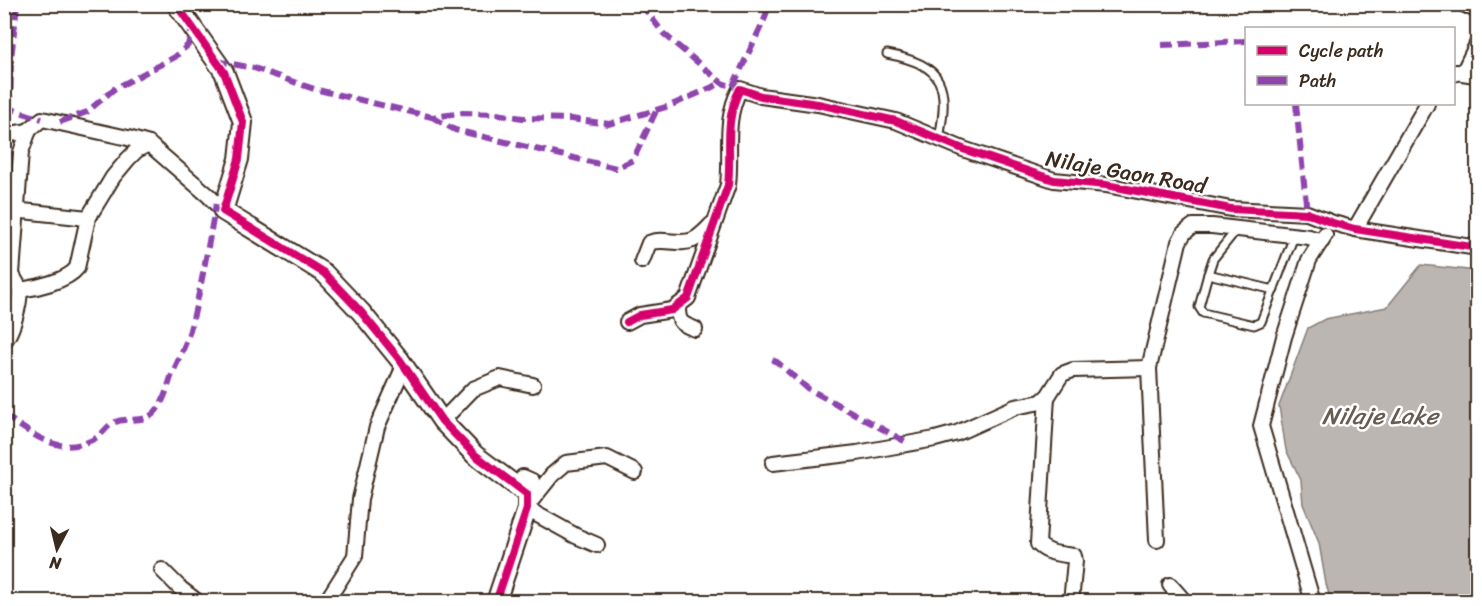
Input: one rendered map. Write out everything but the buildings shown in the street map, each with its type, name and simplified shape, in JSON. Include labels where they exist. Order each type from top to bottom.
[{"type":"street","points":[[176,4],[224,72],[243,122],[239,159],[223,212]]},
{"type":"street","points":[[1463,4],[1478,11]]},
{"type":"street","points":[[1478,42],[1458,74],[1475,75],[1478,78]]},
{"type":"street","name":"Nilaje Gaon Road","points":[[714,223],[728,186],[730,172],[728,125],[740,89],[761,96],[818,104],[896,121],[939,139],[1054,180],[1106,186],[1227,208],[1301,212],[1355,229],[1478,248]]},
{"type":"street","points":[[1355,229],[1426,105]]},
{"type":"street","points":[[4,340],[9,337],[12,328],[20,290],[12,274],[10,210],[21,152],[29,131],[42,119],[149,144],[209,196],[223,212],[324,273],[361,312],[404,366],[442,421],[476,455],[576,536],[597,545]]},
{"type":"street","points":[[4,135],[29,131]]},
{"type":"street","points":[[20,290],[46,285],[78,268],[88,218],[117,172],[137,150],[149,144]]},
{"type":"street","points":[[1222,228],[1227,208]]},
{"type":"street","points":[[10,210],[88,218]]},
{"type":"street","points":[[642,261],[649,243],[656,240],[677,242],[693,240],[714,223]]},
{"type":"street","points":[[627,322],[639,315],[672,310],[688,298],[714,223]]},
{"type":"street","points":[[1312,602],[1261,426],[1284,337],[1309,260],[1333,223]]},
{"type":"street","points":[[1156,540],[1149,368],[1179,242],[1184,233],[1193,226],[1237,229],[1322,241]]},
{"type":"street","points":[[678,307],[678,318],[681,324],[695,330]]},
{"type":"street","points":[[326,602],[355,556],[360,499],[377,427],[404,366]]},
{"type":"street","points":[[773,463],[857,453],[957,433],[1015,407],[1041,402],[1047,397],[1062,374],[1073,370],[1149,368]]},
{"type":"street","points":[[442,421],[473,389],[500,378],[533,385]]},
{"type":"street","points":[[1047,397],[1038,544],[1044,550],[1054,554],[1074,556],[1071,602]]},
{"type":"street","points":[[496,602],[526,496],[566,463],[607,458],[635,472]]},
{"type":"street","points":[[162,570],[181,590],[198,602]]},
{"type":"street","points":[[1170,585],[1185,602]]},
{"type":"lane","points":[[887,54],[910,59],[925,67],[942,86],[944,94],[939,139]]},
{"type":"lane","points":[[1237,229],[1213,260],[1200,307],[1203,313],[1254,325],[1261,322],[1294,236]]},
{"type":"lane","points":[[1208,274],[1274,290]]},
{"type":"water","name":"Nilaje Lake","points":[[1421,265],[1477,271],[1477,601],[1331,601],[1319,543],[1303,504],[1301,480],[1286,450],[1279,406],[1308,328],[1325,319],[1387,307]]},
{"type":"marked path","points":[[10,108],[11,59],[17,4]]},
{"type":"marked path","points":[[641,4],[664,34],[722,83],[740,89]]},
{"type":"marked path","points":[[733,86],[765,18],[769,4]]},
{"type":"marked path","points":[[60,122],[87,112],[114,89],[175,57],[188,45],[192,27]]},
{"type":"marked path","points":[[1162,45],[1245,41]]},
{"type":"marked path","points":[[216,61],[254,68],[314,89],[432,117],[463,113],[496,114],[609,124],[669,106],[722,83]]},
{"type":"marked path","points":[[1296,105],[1307,213]]},
{"type":"marked path","points":[[5,107],[42,119]]},
{"type":"marked path","points":[[432,117],[455,130],[616,168],[633,160],[657,109]]},
{"type":"marked path","points":[[4,415],[48,442],[71,446],[96,438],[111,424],[118,421],[143,419],[153,414],[164,397],[189,332],[202,280],[216,204]]},
{"type":"marked path","points":[[772,360],[807,388],[908,443]]},
{"type":"cycle path","points":[[176,4],[224,72],[243,122],[239,159],[223,211],[324,273],[361,312],[400,360],[442,421],[475,455],[527,494],[527,509],[496,602]]},
{"type":"cycle path","points":[[627,322],[640,315],[672,310],[688,298],[728,185],[730,124],[740,89],[761,96],[818,104],[896,121],[963,149],[1054,180],[1106,185],[1231,209],[1307,213],[1355,229],[1478,248]]}]
